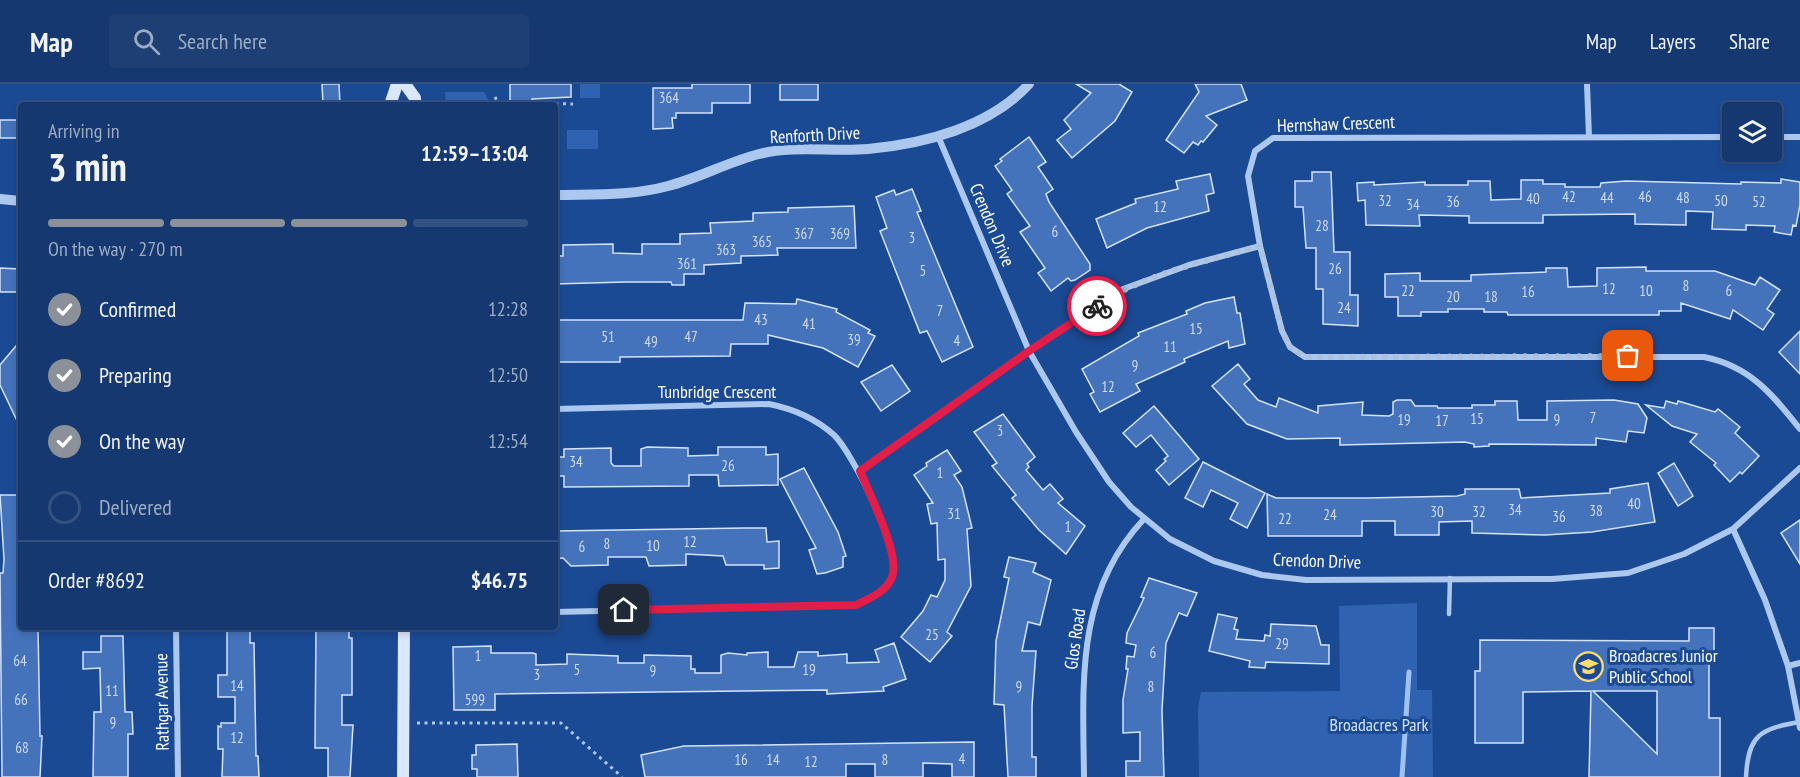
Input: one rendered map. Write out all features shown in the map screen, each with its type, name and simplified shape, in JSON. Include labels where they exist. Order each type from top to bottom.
[{"type":"main road","points":[[391,102],[397,84]]},
{"type":"main road","points":[[405,84],[415,98],[415,102]]},
{"type":"main road","points":[[403,777],[404,630]]},
{"type":"street","name":"Renforth Drive","points":[[558,195],[599,194],[659,188],[759,154],[792,150],[868,149],[938,136],[986,117],[1009,103],[1029,84]]},
{"type":"street","points":[[1587,84],[1589,137]]},
{"type":"street","name":"Crendon Drive","points":[[938,136],[1029,351],[1109,482],[1144,519],[1170,539],[1199,555],[1230,567],[1262,575],[1306,579],[1552,579],[1628,573],[1684,554],[1733,529],[1800,468]]},
{"type":"street","name":"Hernshaw Crescent","points":[[1722,137],[1273,138],[1255,151],[1248,176],[1260,246],[1282,331],[1290,347],[1305,357],[1704,357],[1728,363],[1759,381],[1800,429]]},
{"type":"street","points":[[1782,137],[1800,137]]},
{"type":"street","points":[[0,199],[18,201]]},
{"type":"street","points":[[860,471],[1029,351],[1123,289],[1189,265],[1260,246]]},
{"type":"street","name":"Tunbridge Crescent","points":[[558,409],[769,404],[792,408],[808,416],[835,436],[860,471],[894,558],[893,576],[881,592],[856,605],[558,612]]},
{"type":"street","name":"Glos Road","points":[[1084,777],[1083,687],[1090,618],[1104,575],[1114,556],[1125,539],[1144,519]]},
{"type":"street","points":[[1733,529],[1765,600],[1788,666],[1799,725]]},
{"type":"street","name":"Rathgar Avenue","points":[[176,630],[178,777]]},
{"type":"street","points":[[1788,666],[1800,663]]},
{"type":"lane","points":[[1449,614],[1450,578]]},
{"type":"lane","points":[[1746,777],[1749,752],[1759,734],[1774,726],[1799,725]]},
{"type":"path","points":[[495,97],[498,102]]},
{"type":"path","points":[[558,104],[573,104]]},
{"type":"path","points":[[403,723],[561,723],[622,777]]},
{"type":"green space","points":[[580,84],[600,84],[600,98],[580,98]]},
{"type":"green space","points":[[445,92],[484,92],[489,102],[446,102]]},
{"type":"green space","points":[[567,130],[598,130],[598,149],[567,149]]},
{"type":"green space","name":"Broadacres Park","points":[[1417,603],[1417,690],[1432,690],[1433,777],[1199,777],[1198,708],[1201,692],[1340,691],[1339,606]]},
{"type":"building","points":[[322,84],[339,84],[340,102],[323,102]]},
{"type":"building","points":[[510,84],[571,84],[571,97],[510,102]]},
{"type":"building","points":[[692,84],[750,84],[750,103],[712,103],[712,113],[676,113],[676,118],[672,118],[673,128],[653,129],[653,88],[692,88]]},
{"type":"building","points":[[780,84],[818,84],[818,100],[780,100]]},
{"type":"building","points":[[1076,84],[1119,84],[1132,92],[1115,121],[1072,158],[1057,140],[1071,129],[1064,120],[1091,93]]},
{"type":"building","points":[[1195,84],[1241,84],[1247,100],[1206,116],[1217,125],[1203,142],[1201,141],[1198,145],[1193,142],[1184,153],[1166,140],[1199,92]]},
{"type":"building","points":[[0,120],[18,120],[18,138],[0,138]]},
{"type":"building","points":[[1029,137],[1046,162],[1038,167],[1053,189],[1046,194],[1049,202],[1090,264],[1090,270],[1075,280],[1071,281],[1068,278],[1051,291],[1038,273],[1045,268],[1020,232],[1030,226],[1007,194],[1012,190],[995,166],[1002,161],[1000,159]]},
{"type":"building","points":[[1312,172],[1331,172],[1334,252],[1350,252],[1350,295],[1358,295],[1358,326],[1323,324],[1323,289],[1316,289],[1316,248],[1306,248],[1303,207],[1295,207],[1295,181],[1312,181]]},
{"type":"building","points":[[1210,174],[1214,193],[1206,195],[1209,211],[1147,228],[1107,248],[1096,219],[1136,203],[1135,199],[1178,189],[1176,181]]},
{"type":"building","points":[[1781,179],[1800,182],[1800,205],[1796,226],[1793,225],[1791,235],[1774,232],[1775,226],[1746,225],[1746,230],[1712,229],[1713,212],[1686,211],[1686,225],[1635,224],[1635,214],[1543,215],[1543,223],[1469,223],[1469,216],[1419,215],[1420,226],[1366,225],[1365,200],[1358,201],[1357,183],[1374,182],[1374,185],[1425,182],[1425,185],[1468,185],[1468,181],[1490,181],[1491,200],[1521,199],[1521,180],[1543,180],[1543,184],[1565,184],[1565,187],[1600,187],[1601,183],[1626,181],[1741,184],[1741,182],[1781,183]]},
{"type":"building","points":[[912,189],[921,211],[917,212],[973,347],[942,362],[927,331],[920,333],[880,231],[887,228],[876,197],[894,190],[896,195]]},
{"type":"building","points":[[854,206],[856,248],[777,248],[778,255],[741,256],[741,263],[704,265],[704,274],[684,274],[684,285],[672,285],[671,282],[558,284],[558,256],[563,256],[563,245],[613,244],[613,253],[642,254],[642,244],[680,244],[680,234],[711,233],[710,223],[753,221],[753,213],[788,212],[788,208]]},
{"type":"building","points":[[1646,267],[1646,271],[1715,271],[1755,285],[1760,277],[1780,290],[1767,309],[1774,314],[1763,330],[1733,310],[1730,319],[1681,303],[1681,311],[1659,311],[1659,315],[1508,315],[1507,312],[1484,312],[1484,309],[1448,309],[1448,312],[1421,312],[1421,316],[1398,316],[1398,297],[1385,297],[1385,274],[1420,273],[1420,281],[1471,281],[1471,275],[1546,272],[1546,268],[1567,268],[1568,287],[1597,286],[1597,268]]},
{"type":"building","points":[[0,268],[18,269],[18,292],[0,292]]},
{"type":"building","points":[[1234,297],[1237,313],[1240,313],[1245,344],[1229,348],[1228,341],[1184,359],[1185,362],[1136,384],[1140,391],[1100,412],[1090,394],[1094,392],[1082,369],[1139,336],[1138,333],[1187,314],[1186,311],[1205,303]]},
{"type":"building","points":[[797,299],[837,309],[836,312],[870,330],[868,333],[875,336],[858,367],[823,348],[768,335],[768,344],[731,344],[730,356],[620,357],[620,362],[558,362],[558,320],[743,320],[745,303],[796,304]]},
{"type":"building","points":[[1800,331],[1800,374],[1779,352]]},
{"type":"building","points":[[18,344],[18,423],[0,385],[0,365]]},
{"type":"building","points":[[1238,364],[1250,379],[1244,384],[1258,400],[1276,407],[1279,398],[1318,413],[1318,406],[1363,402],[1362,415],[1389,416],[1393,414],[1393,402],[1397,400],[1411,400],[1415,406],[1437,406],[1438,408],[1472,408],[1472,405],[1495,405],[1495,401],[1517,401],[1518,420],[1547,420],[1547,401],[1614,400],[1638,404],[1647,418],[1644,433],[1628,431],[1626,442],[1596,438],[1596,445],[1489,444],[1489,446],[1474,447],[1474,444],[1465,442],[1340,445],[1340,438],[1287,439],[1247,424],[1212,386]]},
{"type":"building","points":[[892,365],[910,391],[881,411],[861,382]]},
{"type":"building","points":[[1666,401],[1677,404],[1678,401],[1715,412],[1718,409],[1740,427],[1735,433],[1759,456],[1742,474],[1740,472],[1730,482],[1714,465],[1716,463],[1690,442],[1697,434],[1672,426],[1646,405],[1664,408]]},
{"type":"building","points":[[1154,406],[1199,459],[1169,485],[1156,470],[1168,456],[1151,435],[1136,447],[1123,433]]},
{"type":"building","points":[[1003,414],[1035,457],[1027,464],[1029,467],[1026,470],[1043,490],[1050,484],[1063,499],[1058,503],[1085,526],[1066,554],[1039,530],[1012,498],[1016,495],[992,466],[997,463],[974,432]]},
{"type":"building","points":[[647,447],[688,448],[688,456],[718,455],[718,447],[766,447],[766,455],[778,454],[778,485],[719,486],[718,475],[689,475],[689,486],[564,487],[564,476],[558,476],[558,457],[564,457],[564,449],[611,448],[611,463],[614,466],[641,466],[641,449]]},
{"type":"building","points":[[947,450],[961,471],[954,475],[962,487],[972,528],[967,529],[971,586],[947,632],[952,636],[930,662],[901,637],[923,611],[931,595],[937,597],[945,580],[945,559],[938,560],[937,523],[931,524],[927,504],[933,503],[914,475],[927,466],[926,463]]},
{"type":"building","points":[[1203,462],[1265,493],[1247,528],[1230,519],[1238,503],[1211,490],[1203,507],[1185,498]]},
{"type":"building","points":[[1674,463],[1693,496],[1678,506],[1658,473]]},
{"type":"building","points":[[804,468],[838,532],[846,556],[843,557],[843,567],[825,573],[817,574],[809,550],[816,548],[780,479]]},
{"type":"building","points":[[1648,483],[1655,522],[1592,532],[1545,535],[1472,533],[1472,521],[1439,522],[1439,535],[1395,535],[1395,521],[1362,521],[1362,536],[1268,536],[1267,494],[1276,498],[1367,498],[1457,496],[1465,494],[1465,489],[1519,489],[1521,498],[1610,493],[1610,489]]},
{"type":"building","points":[[0,495],[18,495],[18,630],[38,630],[40,736],[42,736],[40,777],[2,777],[0,573],[3,573]]},
{"type":"building","points":[[1800,520],[1800,564],[1781,533]]},
{"type":"building","points":[[766,528],[767,542],[779,541],[779,568],[764,569],[764,565],[726,565],[723,556],[686,554],[686,565],[649,566],[646,557],[608,557],[608,565],[571,566],[563,558],[558,559],[558,531]]},
{"type":"building","points":[[1009,557],[1036,563],[1033,572],[1051,580],[1040,625],[1028,622],[1022,651],[1036,651],[1032,706],[1032,757],[1036,757],[1036,777],[1008,777],[1004,705],[994,704],[996,641],[1009,578],[1004,577]]},
{"type":"building","points":[[1149,578],[1197,593],[1187,616],[1179,613],[1166,643],[1162,710],[1164,777],[1126,777],[1126,761],[1140,761],[1140,732],[1123,733],[1127,656],[1134,657],[1136,645],[1126,643],[1127,633],[1144,598],[1141,597]]},
{"type":"building","points":[[1218,614],[1237,618],[1234,629],[1238,630],[1236,639],[1264,641],[1265,635],[1270,636],[1271,624],[1316,626],[1321,645],[1329,645],[1329,664],[1266,662],[1265,668],[1249,667],[1250,661],[1209,651]]},
{"type":"building","points":[[1689,628],[1714,628],[1714,661],[1709,661],[1709,718],[1720,718],[1720,777],[1589,777],[1591,691],[1523,692],[1523,743],[1475,743],[1475,671],[1480,671],[1480,640],[1689,641]],"holes":[[[1593,691],[1657,691],[1657,754]]]},
{"type":"building","points":[[227,630],[250,630],[250,643],[254,643],[256,756],[258,756],[259,777],[222,777],[223,749],[218,749],[218,726],[221,727],[221,723],[235,723],[235,697],[218,697],[218,675],[227,675]]},
{"type":"building","points":[[316,630],[349,630],[349,638],[352,638],[352,695],[342,695],[342,725],[353,725],[350,777],[328,777],[328,748],[315,748]]},
{"type":"building","points":[[101,636],[123,636],[125,712],[132,712],[133,734],[128,734],[128,777],[93,777],[94,712],[101,712],[100,668],[83,669],[83,652],[101,652]]},
{"type":"building","points":[[894,643],[906,679],[883,687],[884,691],[827,694],[827,690],[495,694],[495,710],[454,710],[453,647],[491,646],[491,653],[533,653],[536,654],[536,665],[567,664],[567,654],[618,656],[618,663],[644,663],[644,655],[691,656],[691,669],[695,669],[695,673],[721,673],[721,655],[728,653],[747,655],[747,653],[768,652],[768,667],[794,667],[798,652],[818,652],[818,656],[847,654],[847,663],[879,662],[875,650]]},
{"type":"building","points":[[974,742],[974,777],[952,777],[952,764],[923,763],[923,777],[875,777],[875,764],[846,764],[846,777],[645,777],[641,755],[684,746]]},
{"type":"building","points":[[517,744],[518,777],[477,777],[477,769],[472,769],[472,755],[476,755],[476,745]]},
{"type":"waterway","points":[[1402,777],[1409,672]]},
{"type":"way so far","points":[[1097,306],[1123,289],[1189,265],[1260,246],[1282,331],[1290,347],[1305,357],[1628,356]]},
{"type":"place","name":"Broadacres Junior Public School","points":[[1588,666]]},
{"type":"route","points":[[624,610],[856,605],[881,592],[893,576],[894,558],[860,471],[1029,351],[1097,306]]}]
